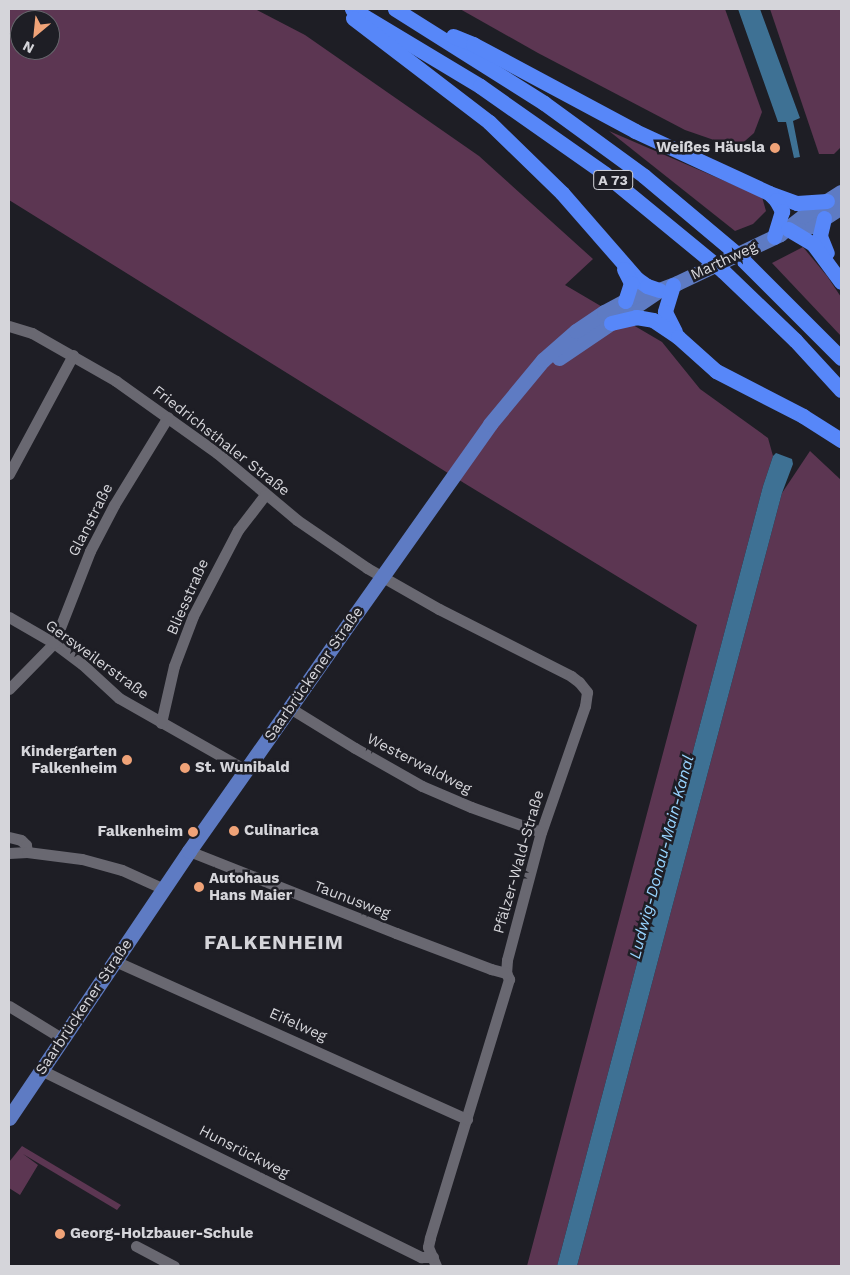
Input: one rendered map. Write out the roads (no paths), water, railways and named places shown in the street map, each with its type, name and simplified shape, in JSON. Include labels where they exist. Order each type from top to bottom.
[{"type":"highway","points":[[343,9],[489,122],[562,193],[642,283],[666,287],[665,312],[678,337]]},
{"type":"highway","name":"A 73","points":[[352,9],[480,86],[605,174],[723,271],[788,333],[841,390]]},
{"type":"highway","name":"A 73","points":[[395,9],[544,103],[644,176],[737,254],[841,358]]},
{"type":"highway","name":"A 73","points":[[420,24],[473,44],[635,131],[769,194],[797,203],[836,199]]},
{"type":"highway","points":[[769,194],[776,200],[782,211],[774,237]]},
{"type":"highway","points":[[824,218],[819,232],[820,239],[839,278]]},
{"type":"highway","points":[[788,229],[813,244],[839,278]]},
{"type":"highway","points":[[619,259],[630,283],[625,301]]},
{"type":"highway","points":[[612,323],[636,317],[646,317],[659,323],[678,337],[716,371],[803,416],[841,440]]},
{"type":"main road","name":"Marthweg","points":[[788,229],[812,226],[824,218],[836,199]]},
{"type":"main road","name":"Marthweg","points":[[666,287],[702,272],[774,237],[788,229],[803,216],[836,199]]},
{"type":"main road","name":"Saarbrückener Straße","points":[[9,1118],[189,852],[490,424],[543,360],[565,340],[597,316],[638,294],[666,287]]},
{"type":"main road","name":"Saarbrückener Straße","points":[[524,383],[574,346],[666,287]]},
{"type":"street","name":"Friedrichsthaler Straße","points":[[9,326],[32,333],[116,381],[217,454],[266,495],[324,539],[382,576]]},
{"type":"street","points":[[9,474],[73,355]]},
{"type":"street","name":"Glanstraße","points":[[54,643],[90,551],[118,496],[168,417]]},
{"type":"street","name":"Bliesstraße","points":[[161,723],[174,666],[193,616],[238,530],[266,495]]},
{"type":"street","name":"Pfälzer-Wald-Straße","points":[[382,576],[439,609],[571,676],[587,692],[585,706],[541,832],[506,960],[506,972],[509,979],[428,1246],[435,1262]]},
{"type":"street","name":"Gersweilerstraße","points":[[9,617],[54,643],[82,664],[120,698],[246,770]]},
{"type":"street","points":[[9,689],[54,643]]},
{"type":"street","name":"Westerwaldweg","points":[[290,708],[422,786],[470,807],[541,832]]},
{"type":"street","points":[[9,837],[21,840],[26,845],[27,852]]},
{"type":"street","points":[[9,853],[27,852],[57,855],[102,864],[164,889]]},
{"type":"street","name":"Taunusweg","points":[[189,852],[414,940],[491,969],[506,972]]},
{"type":"street","name":"Eifelweg","points":[[115,961],[467,1119]]},
{"type":"street","points":[[9,1006],[63,1038]]},
{"type":"street","name":"Hunsrückweg","points":[[41,1070],[421,1258],[435,1262]]},
{"type":"street","points":[[136,1246],[169,1265]]},
{"type":"water","points":[[738,9],[760,9],[800,118],[793,121],[800,157],[794,158],[786,122],[778,122]]},
{"type":"water","points":[[776,453],[792,459],[793,464],[782,493],[577,1266],[557,1266],[763,486],[773,456]]},
{"type":"place","name":"Weißes Häusla","points":[[775,148]]},
{"type":"place","name":"Kindergarten Falkenheim","points":[[127,760]]},
{"type":"place","name":"St. Wunibald","points":[[185,768]]},
{"type":"place","name":"Culinarica","points":[[234,831]]},
{"type":"place","name":"Falkenheim","points":[[193,832]]},
{"type":"place","name":"Autohaus Hans Maier","points":[[199,887]]},
{"type":"place","name":"Georg-Holzbauer-Schule","points":[[60,1234]]},
{"type":"district","name":"FALKENHEIM","points":[[274,942]]},
{"type":"water label","name":"Ludwig-Donau-Main-Kanal","points":[[662,857]]}]
